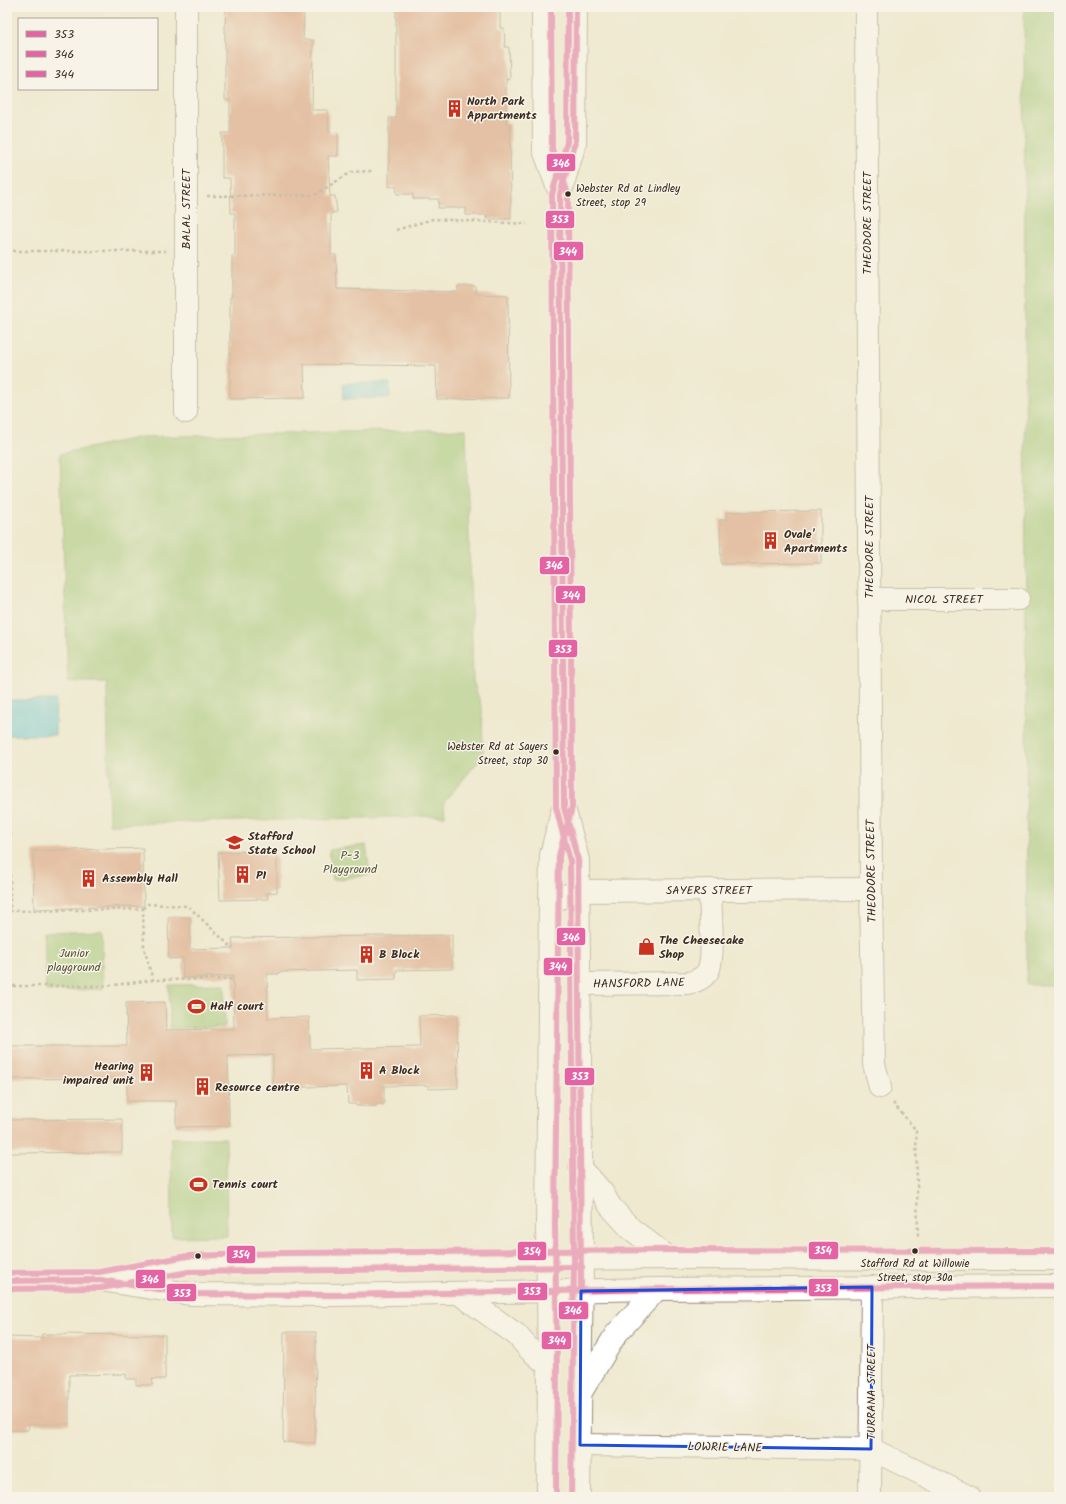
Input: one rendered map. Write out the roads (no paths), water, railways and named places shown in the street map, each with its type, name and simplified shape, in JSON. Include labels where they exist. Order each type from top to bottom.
[{"type":"main road","name":"BALAL STREET","points":[[186,7],[186,412]]},
{"type":"main road","points":[[543,7],[544,150],[560,194]]},
{"type":"main road","points":[[576,7],[575,143],[560,194],[564,807],[578,860],[582,1259],[579,1497]]},
{"type":"main road","name":"THEODORE STREET","points":[[866,7],[871,889],[874,1064],[880,1087]]},
{"type":"main road","name":"NICOL STREET","points":[[869,600],[1018,599]]},
{"type":"main road","points":[[548,1497],[551,855],[564,807]]},
{"type":"main road","name":"SAYERS STREET","points":[[550,902],[578,891],[871,889]]},
{"type":"main road","name":"HANSFORD LANE","points":[[579,984],[687,983],[702,978],[707,972],[711,960],[710,890]]},
{"type":"main road","points":[[580,1167],[602,1192],[610,1206],[630,1228],[669,1258]]},
{"type":"main road","points":[[100,1280],[188,1264],[669,1258],[1059,1259]]},
{"type":"main road","points":[[7,1281],[100,1280],[190,1294],[460,1294],[872,1287],[1059,1286]]},
{"type":"main road","name":"TURRANA STREET","points":[[870,1497],[872,1287]]},
{"type":"main road","points":[[581,1392],[616,1334],[657,1290]]},
{"type":"main road","points":[[460,1294],[517,1335],[529,1349],[549,1366]]},
{"type":"main road","name":"LOWRIE LANE","points":[[580,1445],[871,1449]]},
{"type":"main road","points":[[871,1449],[969,1497]]},
{"type":"water","points":[[343,383],[390,383],[390,398],[344,399]]},
{"type":"water","points":[[7,700],[56,700],[55,735],[7,735]]},
{"type":"place","name":"North Park Appartments","points":[[454,108]]},
{"type":"place","name":"Webster Rd at Lindley Street, stop 29","points":[[568,194]]},
{"type":"place","name":"Ovale' Apartments","points":[[771,541]]},
{"type":"place","name":"Webster Rd at Sayers Street, stop 30","points":[[556,752]]},
{"type":"place","name":"Stafford State School","points":[[235,843]]},
{"type":"place","name":"P1","points":[[243,875]]},
{"type":"place","name":"Assembly Hall","points":[[89,878]]},
{"type":"place","name":"The Cheesecake Shop","points":[[646,947]]},
{"type":"place","name":"B Block","points":[[366,954]]},
{"type":"place","name":"Half court","points":[[197,1006]]},
{"type":"place","name":"A Block","points":[[366,1070]]},
{"type":"place","name":"Hearing impaired unit","points":[[147,1073]]},
{"type":"place","name":"Resource centre","points":[[202,1087]]},
{"type":"place","name":"Tennis court","points":[[199,1184]]},
{"type":"place","name":"Stafford Rd at Willowie Street, stop 30a","points":[[915,1251]]},
{"type":"park label","name":"P-3 Playground","points":[[350,862]]},
{"type":"park label","name":"Junior playground","points":[[74,960]]}]
